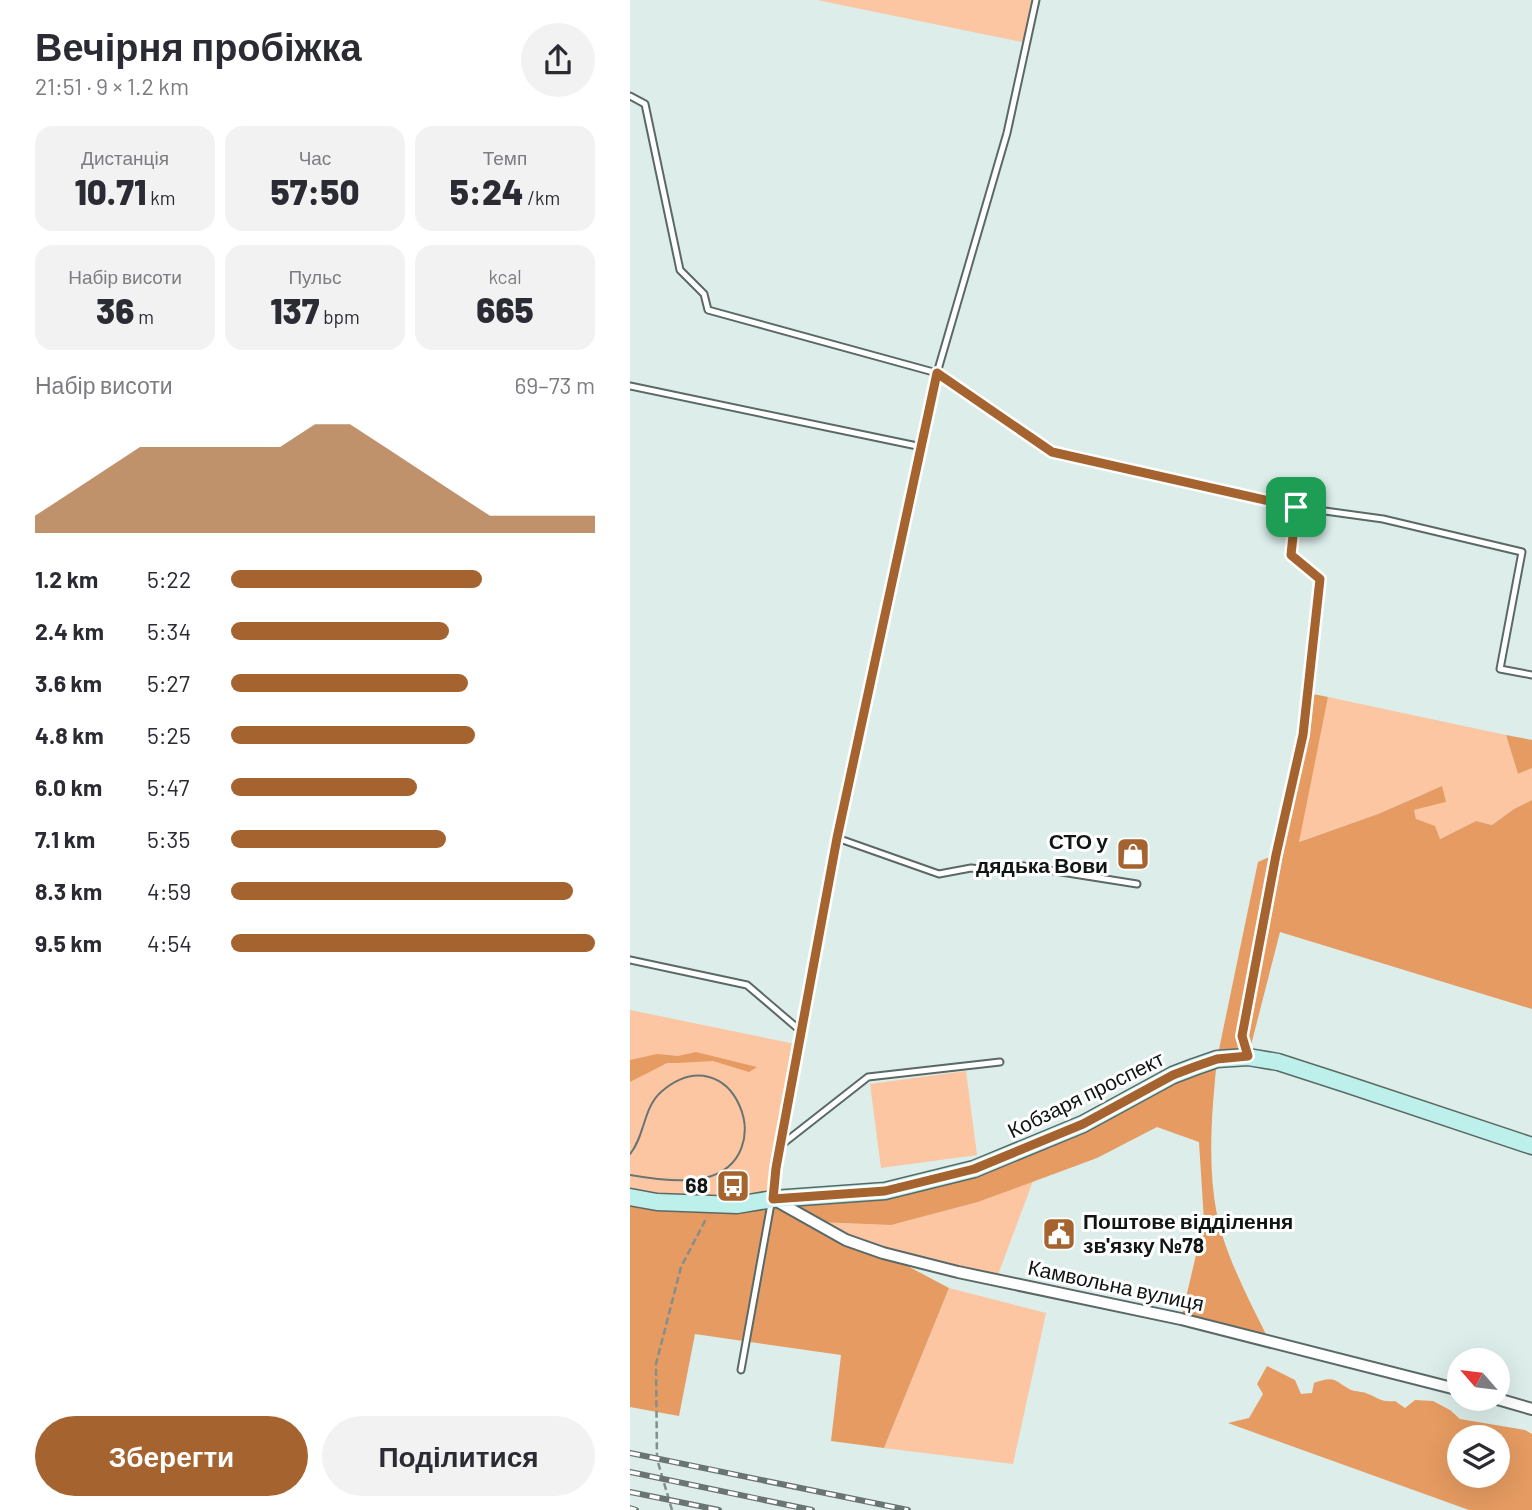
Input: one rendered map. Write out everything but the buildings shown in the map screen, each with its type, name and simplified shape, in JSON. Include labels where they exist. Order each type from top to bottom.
[{"type":"main road","name":"Кобзаря проспект","points":[[630,1197],[657,1202],[737,1205],[773,1199],[885,1191],[974,1169],[1083,1124],[1173,1075],[1217,1059],[1248,1056],[1278,1062],[1532,1146]]},
{"type":"street","name":"Камвольна вулиця","points":[[773,1199],[846,1240],[884,1252],[971,1275],[1194,1322],[1447,1387]]},
{"type":"street","points":[[1510,1403],[1532,1409]]},
{"type":"lane","points":[[741,1370],[837,838],[937,373],[1007,133],[1036,0]]},
{"type":"lane","points":[[630,96],[645,104],[680,270],[704,295],[708,310],[937,373],[1052,452],[1296,507],[1383,519],[1522,552],[1500,669],[1532,675]]},
{"type":"lane","points":[[630,386],[922,447]]},
{"type":"lane","points":[[837,838],[939,874],[971,868],[1004,871],[1017,865],[1137,884]]},
{"type":"lane","points":[[630,960],[747,985],[802,1032]]},
{"type":"lane","points":[[780,1146],[868,1077],[1000,1062]]},
{"type":"path","points":[[1248,1056],[1242,1036],[1276,855],[1303,735],[1320,579],[1291,555],[1296,507]]},
{"type":"path","points":[[672,1510],[657,1459],[656,1364],[681,1267],[713,1204]]},
{"type":"shaded area","points":[[817,0],[1036,0],[1027,43]]},
{"type":"shaded area","points":[[1308,693],[1328,697],[1299,842],[1378,814],[1442,786],[1446,802],[1414,810],[1416,819],[1435,826],[1440,839],[1476,821],[1492,825],[1532,800],[1532,1009],[1280,932],[1248,1057],[1217,1059],[1258,862],[1276,854],[1303,735]]},
{"type":"shaded area","points":[[1328,697],[1506,735],[1518,774],[1532,768],[1532,800],[1492,825],[1476,821],[1439,839],[1416,819],[1414,810],[1446,802],[1425,793],[1378,814],[1298,842]]},
{"type":"shaded area","points":[[1506,735],[1532,740],[1532,768],[1518,774]]},
{"type":"shaded area","points":[[630,1010],[800,1045],[773,1199],[630,1197]]},
{"type":"shaded area","points":[[696,1052],[757,1067],[749,1072],[713,1061],[667,1063],[630,1082],[630,1060],[657,1054],[678,1056]]},
{"type":"shaded area","points":[[1217,1059],[1211,1157],[1217,1215],[1232,1263],[1269,1340],[1181,1319],[1204,1221],[1199,1142],[1157,1127],[1097,1158],[978,1202],[891,1225],[816,1222],[949,1288],[884,1448],[831,1441],[841,1355],[695,1334],[679,1416],[630,1407],[630,1197],[657,1202],[885,1191],[974,1169]]},
{"type":"shaded area","points":[[966,1071],[977,1155],[881,1168],[870,1084]]},
{"type":"shaded area","points":[[1033,1181],[996,1280],[883,1253],[814,1222],[891,1225],[978,1202]]},
{"type":"shaded area","points":[[949,1288],[1046,1313],[1013,1464],[884,1448]]},
{"type":"shaded area","points":[[1267,1366],[1295,1380],[1301,1394],[1312,1393],[1314,1383],[1331,1379],[1351,1390],[1383,1401],[1395,1401],[1405,1408],[1415,1400],[1433,1401],[1460,1419],[1495,1425],[1447,1425],[1447,1488],[1510,1488],[1510,1427],[1525,1430],[1532,1434],[1532,1510],[1469,1510],[1228,1423],[1249,1418],[1263,1394],[1257,1384]]},
{"type":"tram line","points":[[630,1154],[655,1099],[661,1092],[687,1077],[709,1077],[727,1087],[739,1105],[745,1126],[741,1148],[729,1166],[705,1178],[687,1180],[630,1175]]},
{"type":"railway","points":[[630,1453],[908,1510]]},
{"type":"railway","points":[[630,1472],[812,1510]]},
{"type":"railway","points":[[630,1492],[719,1510]]},
{"type":"railway","points":[[630,1508],[636,1510]]},
{"type":"place","name":"СТО у дядька Вови","points":[[1133,854]]},
{"type":"place","name":"68","points":[[733,1186]]},
{"type":"place","name":"Поштове відділення зв'язку №78","points":[[1059,1234]]},
{"type":"route","points":[[937,373],[1052,452],[1296,507],[1291,555],[1320,579],[1303,735],[1276,855],[1242,1036],[1248,1056],[1217,1059],[1173,1075],[1083,1124],[974,1169],[885,1191],[773,1199],[776,1168],[837,838],[937,373]]}]
